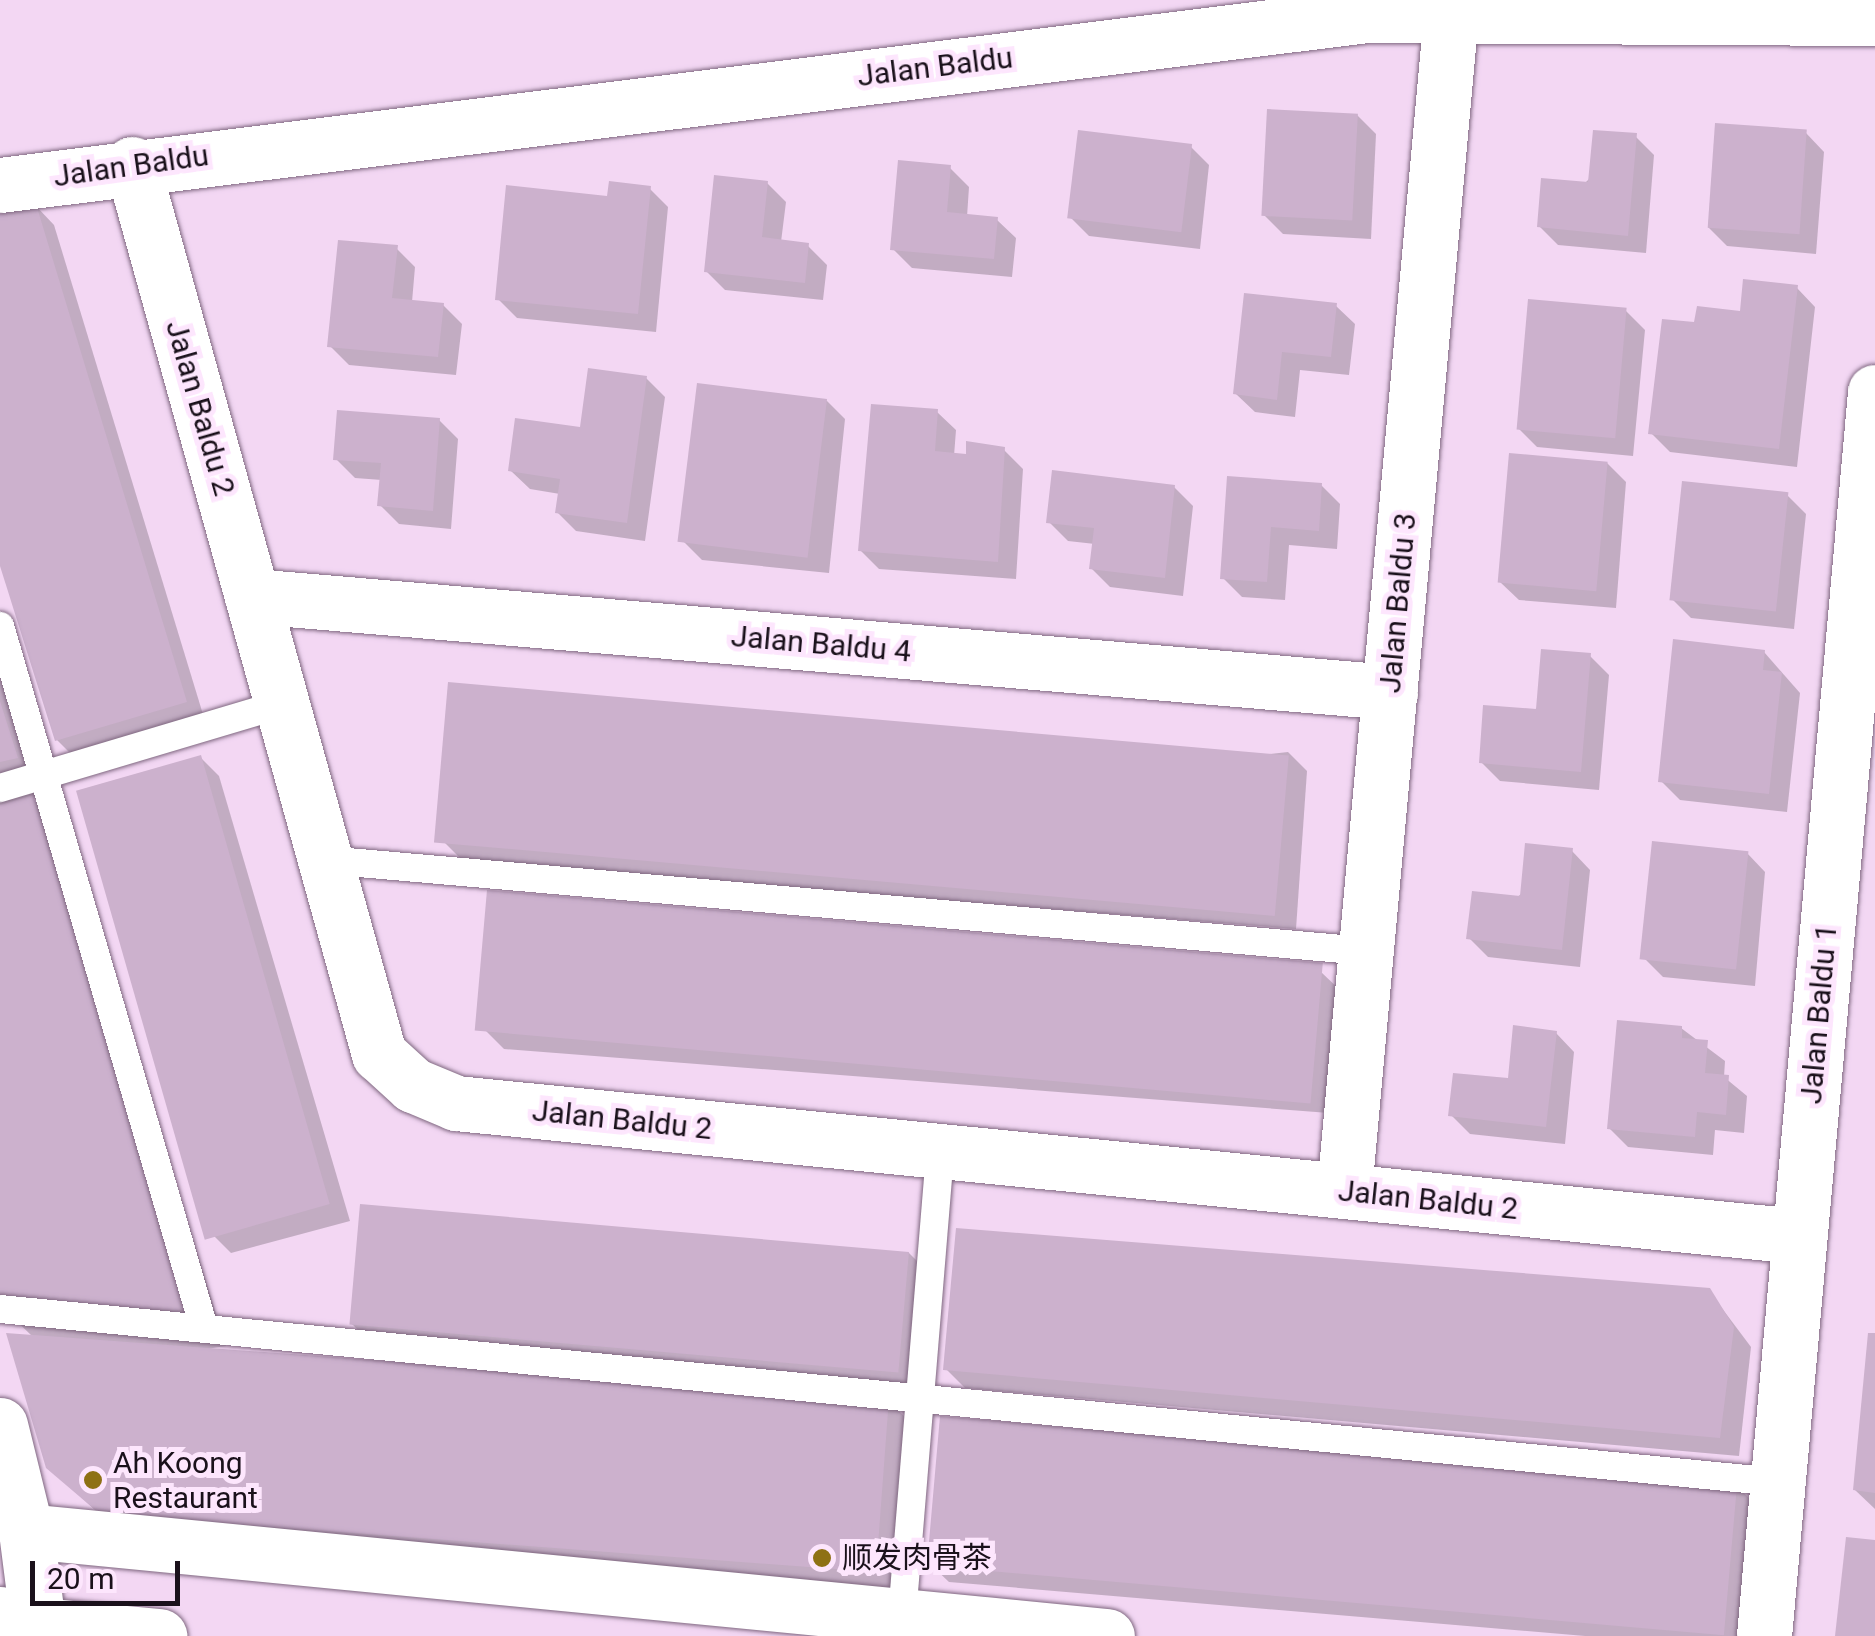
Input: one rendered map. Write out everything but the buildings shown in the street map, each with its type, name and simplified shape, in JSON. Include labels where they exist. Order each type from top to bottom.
[{"type":"street","name":"Jalan Baldu 3","points":[[1344,1191],[1451,14]]},
{"type":"street","name":"Jalan Baldu","points":[[0,185],[132,164],[1367,15],[1875,18]]},
{"type":"street","name":"Jalan Baldu 2","points":[[132,164],[379,1054],[413,1085],[456,1103],[1799,1236]]},
{"type":"street","name":"Jalan Baldu 1","points":[[1764,1636],[1799,1236],[1861,698],[1875,392]]},
{"type":"street","name":"Jalan Baldu 4","points":[[252,596],[1390,692]]},
{"type":"street","points":[[0,1425],[26,1531],[19,1625],[150,1635]]},
{"type":"street","points":[[26,1531],[901,1626],[1107,1636]]},
{"type":"lane","points":[[0,626],[47,774],[204,1328]]},
{"type":"lane","points":[[0,788],[282,704]]},
{"type":"lane","points":[[324,860],[1366,951]]},
{"type":"lane","points":[[901,1626],[940,1151]]},
{"type":"lane","points":[[0,1308],[1777,1482]]},
{"type":"place","name":"Ah Koong Restaurant","points":[[93,1480]]},
{"type":"place","name":"顺发肉骨茶","points":[[822,1558]]}]
